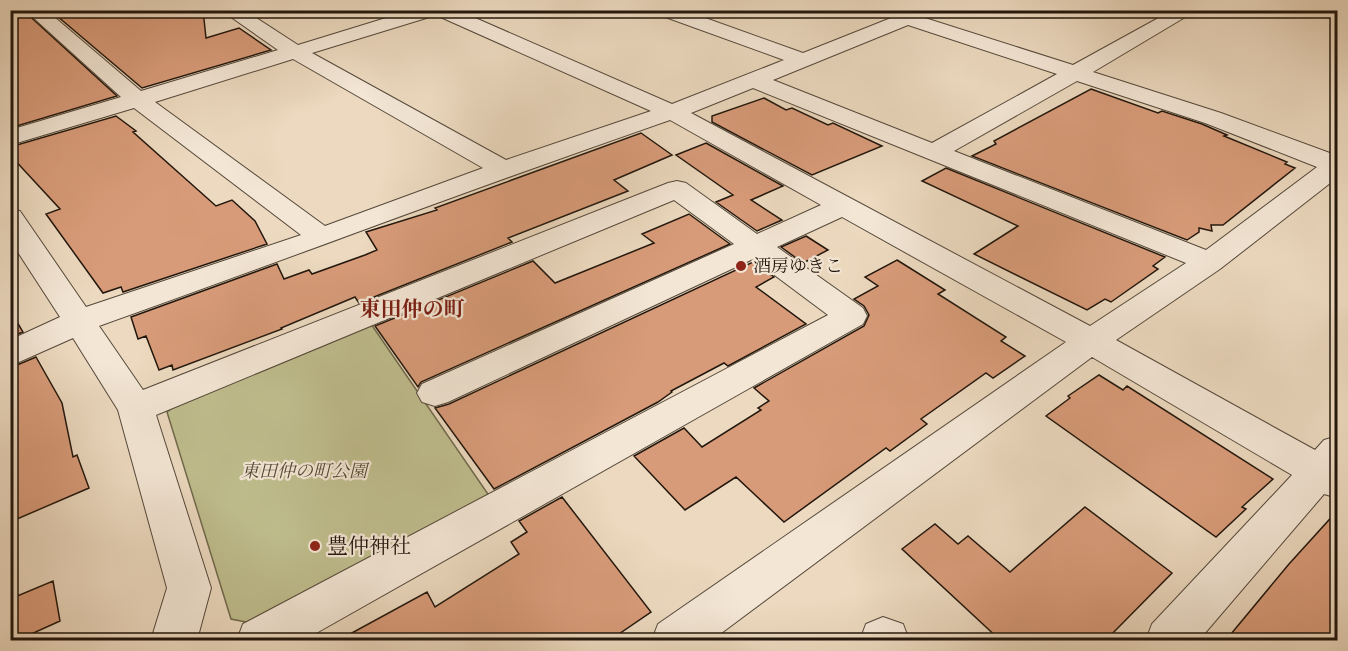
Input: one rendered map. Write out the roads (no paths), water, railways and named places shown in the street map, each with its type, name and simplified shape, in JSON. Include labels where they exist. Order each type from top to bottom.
[{"type":"street","points":[[34,10],[138,99],[322,237]]},
{"type":"street","points":[[230,10],[295,52],[504,169]]},
{"type":"street","points":[[10,138],[434,10]]},
{"type":"street","points":[[440,10],[672,112],[1091,341],[1331,468],[1169,640]]},
{"type":"street","points":[[664,10],[804,60]]},
{"type":"street","points":[[882,10],[919,15],[1076,72],[1213,118],[1337,165]]},
{"type":"street","points":[[932,153],[1188,10]]},
{"type":"street","points":[[1321,10],[1338,14]]},
{"type":"street","points":[[10,354],[80,321],[322,237],[504,169],[672,112],[919,15]]},
{"type":"street","points":[[754,80],[1209,262]]},
{"type":"street","points":[[675,640],[1091,341],[1209,262],[1337,165]]},
{"type":"street","points":[[136,408],[677,189],[850,316],[260,640]]},
{"type":"street","points":[[435,393],[842,206]]},
{"type":"street","points":[[10,217],[136,408],[189,588],[174,640]]},
{"type":"place","name":"酒房ゆきこ","points":[[741,266]]},
{"type":"place","name":"豊仲神社","points":[[315,546]]},
{"type":"district","name":"東田仲の町","points":[[412,309]]},
{"type":"park label","name":"東田仲の町公園","points":[[304,471]]}]
